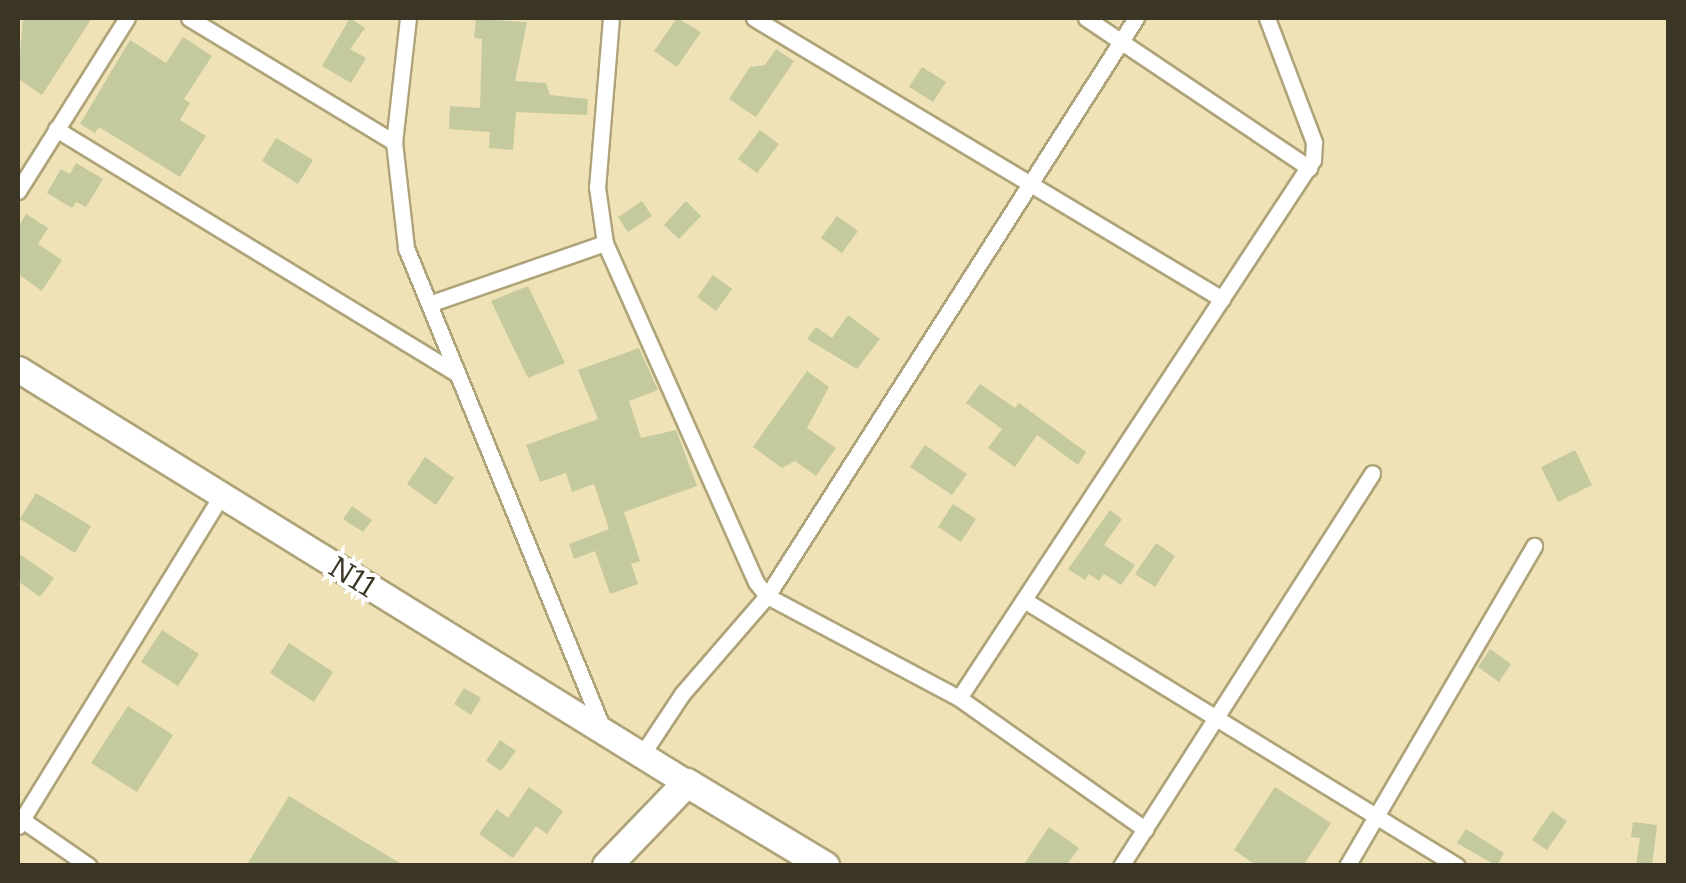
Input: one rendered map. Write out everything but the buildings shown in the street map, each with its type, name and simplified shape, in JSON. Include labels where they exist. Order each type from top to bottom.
[{"type":"highway","points":[[607,866],[687,784],[825,866]]},
{"type":"main road","name":"N11","points":[[18,369],[687,784]]},
{"type":"street","points":[[18,191],[127,18]]},
{"type":"street","points":[[190,18],[394,142]]},
{"type":"street","points":[[408,18],[394,142],[398,214],[454,372],[604,733]]},
{"type":"street","points":[[611,18],[598,188],[605,243],[737,544],[767,596],[959,698],[1146,829]]},
{"type":"street","points":[[754,18],[1222,300]]},
{"type":"street","points":[[1086,18],[1309,168]]},
{"type":"street","points":[[641,756],[682,694],[767,596],[1136,18]]},
{"type":"street","points":[[959,698],[1309,168],[1314,142],[1267,18]]},
{"type":"street","points":[[56,130],[454,372]]},
{"type":"street","points":[[428,304],[605,243]]},
{"type":"street","points":[[1121,866],[1372,473]]},
{"type":"street","points":[[89,866],[19,821],[220,496]]},
{"type":"street","points":[[1347,866],[1534,546]]},
{"type":"street","points":[[1024,600],[1457,866]]}]
